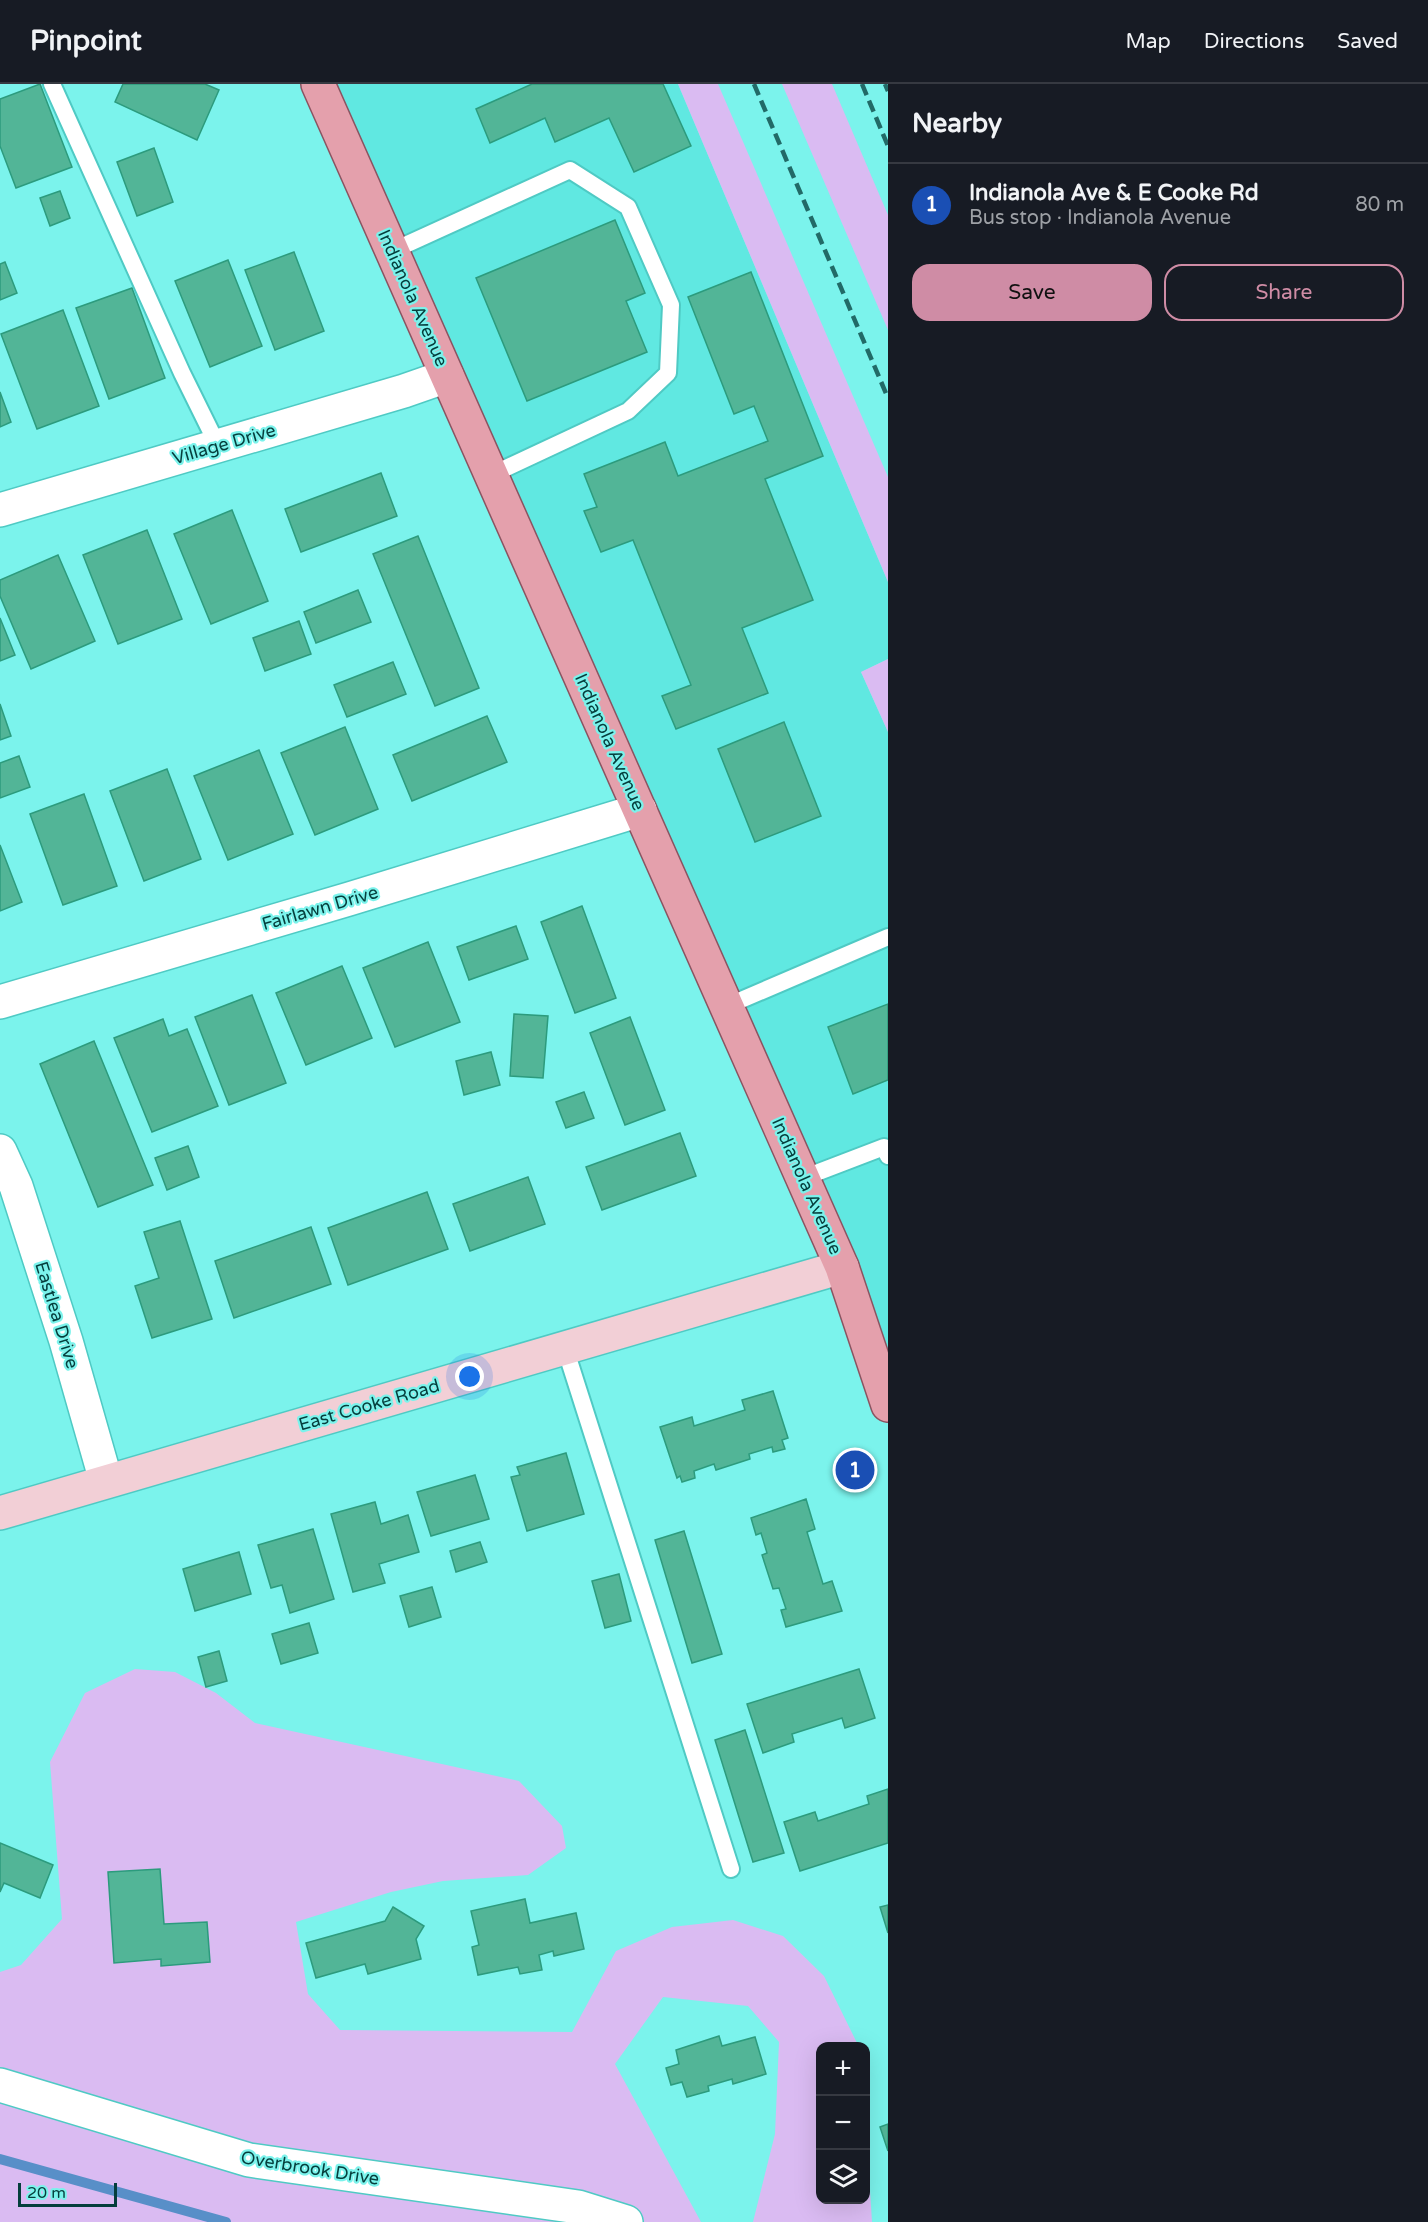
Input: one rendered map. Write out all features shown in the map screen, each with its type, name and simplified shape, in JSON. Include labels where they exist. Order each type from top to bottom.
[{"type":"main road","name":"Indianola Avenue","points":[[318,84],[842,1267],[888,1405]]},
{"type":"main road","name":"East Cooke Road","points":[[0,1513],[842,1267]]},
{"type":"street","name":"Village Drive","points":[[0,510],[404,391],[447,376]]},
{"type":"street","name":"Fairlawn Drive","points":[[0,1002],[480,860],[640,810]]},
{"type":"street","name":"Eastlea Drive","points":[[0,1151],[16,1186],[62,1330],[106,1481]]},
{"type":"street","name":"Overbrook Drive","points":[[0,2085],[249,2160],[578,2207],[626,2222]]},
{"type":"lane","points":[[52,84],[182,373],[218,446]]},
{"type":"lane","points":[[392,251],[570,170],[628,207],[670,305],[668,373],[628,411],[491,475]]},
{"type":"lane","points":[[727,1006],[888,937]]},
{"type":"lane","points":[[803,1178],[884,1147],[888,1156]]},
{"type":"lane","points":[[565,1348],[731,1869]]},
{"type":"shaded area","points":[[320,84],[678,84],[888,582],[888,659],[861,672],[888,732],[888,1410]]},
{"type":"shaded area","points":[[678,84],[718,84],[888,477],[888,582]]},
{"type":"shaded area","points":[[782,84],[832,84],[888,215],[888,330]]},
{"type":"shaded area","points":[[888,659],[888,732],[861,672]]},
{"type":"shaded area","points":[[135,1669],[175,1672],[216,1693],[255,1723],[519,1781],[562,1826],[566,1848],[528,1875],[443,1881],[391,1892],[296,1922],[308,1994],[340,2030],[572,2032],[616,1951],[672,1927],[733,1920],[783,1936],[824,1976],[857,2042],[816,2042],[816,2204],[870,2204],[870,2190],[872,2222],[753,2222],[775,2134],[779,2042],[748,2006],[663,1997],[615,2064],[701,2222],[0,2222],[0,1972],[21,1965],[62,1919],[50,1762],[85,1693]]},
{"type":"building","points":[[40,84],[72,167],[16,188],[0,146],[0,99]]},
{"type":"building","points":[[123,84],[205,84],[219,90],[197,140],[115,102]]},
{"type":"building","points":[[532,84],[663,84],[691,146],[634,172],[609,118],[555,142],[545,118],[490,143],[476,109]]},
{"type":"building","points":[[154,148],[173,202],[137,216],[117,162]]},
{"type":"building","points":[[60,191],[70,218],[50,226],[40,198]]},
{"type":"building","points":[[615,220],[645,293],[626,301],[647,352],[527,401],[476,278]]},
{"type":"building","points":[[294,252],[324,331],[275,350],[245,270]]},
{"type":"building","points":[[228,260],[262,346],[210,367],[175,281]]},
{"type":"building","points":[[5,262],[17,293],[0,300],[0,264]]},
{"type":"building","points":[[751,272],[823,456],[765,479],[813,600],[742,628],[768,693],[676,729],[662,696],[691,685],[633,540],[601,552],[584,511],[597,507],[584,474],[665,442],[678,476],[768,441],[754,406],[734,414],[688,297]]},
{"type":"building","points":[[132,288],[165,378],[109,399],[76,308]]},
{"type":"building","points":[[63,310],[99,406],[37,429],[1,334]]},
{"type":"building","points":[[0,392],[11,422],[0,427]]},
{"type":"building","points":[[381,473],[397,516],[301,552],[285,509]]},
{"type":"building","points":[[232,510],[268,601],[211,624],[174,534]]},
{"type":"building","points":[[147,530],[182,619],[118,644],[83,555]]},
{"type":"building","points":[[418,536],[479,688],[435,706],[373,554]]},
{"type":"building","points":[[58,555],[95,641],[31,669],[0,596],[0,580]]},
{"type":"building","points":[[358,590],[371,622],[316,643],[304,612]]},
{"type":"building","points":[[0,618],[15,655],[0,661]]},
{"type":"building","points":[[299,621],[311,654],[265,671],[253,638]]},
{"type":"building","points":[[393,662],[406,694],[347,717],[334,685]]},
{"type":"building","points":[[0,704],[11,736],[0,740]]},
{"type":"building","points":[[487,716],[507,762],[412,801],[393,755]]},
{"type":"building","points":[[784,722],[821,816],[755,842],[718,749]]},
{"type":"building","points":[[345,727],[378,809],[315,835],[281,753]]},
{"type":"building","points":[[259,750],[293,834],[228,860],[194,776]]},
{"type":"building","points":[[19,756],[30,787],[0,798],[0,763]]},
{"type":"building","points":[[167,769],[201,859],[144,881],[110,791]]},
{"type":"building","points":[[84,794],[117,886],[63,905],[30,814]]},
{"type":"building","points":[[0,845],[22,902],[0,911]]},
{"type":"building","points":[[582,906],[616,998],[575,1013],[541,922]]},
{"type":"building","points":[[516,926],[528,959],[469,980],[457,947]]},
{"type":"building","points":[[428,942],[460,1022],[395,1047],[363,968]]},
{"type":"building","points":[[342,966],[372,1038],[306,1065],[276,993]]},
{"type":"building","points":[[252,995],[286,1083],[229,1105],[195,1017]]},
{"type":"building","points":[[888,1004],[888,1080],[853,1094],[828,1027]]},
{"type":"building","points":[[514,1014],[548,1016],[543,1078],[510,1076]]},
{"type":"building","points":[[630,1017],[665,1110],[625,1125],[590,1033]]},
{"type":"building","points":[[163,1019],[169,1036],[187,1029],[218,1106],[152,1132],[114,1038]]},
{"type":"building","points":[[94,1041],[153,1185],[98,1207],[40,1064]]},
{"type":"building","points":[[491,1052],[500,1085],[464,1095],[456,1061]]},
{"type":"building","points":[[584,1092],[594,1118],[566,1128],[556,1102]]},
{"type":"building","points":[[680,1133],[696,1176],[602,1210],[586,1167]]},
{"type":"building","points":[[188,1146],[199,1177],[167,1190],[155,1158]]},
{"type":"building","points":[[528,1177],[545,1224],[470,1251],[453,1204]]},
{"type":"building","points":[[427,1192],[448,1249],[348,1285],[328,1228]]},
{"type":"building","points":[[180,1221],[212,1319],[152,1338],[135,1286],[159,1278],[144,1232]]},
{"type":"building","points":[[311,1227],[331,1284],[234,1318],[215,1261]]},
{"type":"building","points":[[773,1391],[788,1438],[782,1440],[785,1449],[773,1452],[772,1447],[749,1454],[750,1459],[716,1470],[714,1464],[694,1471],[695,1478],[682,1482],[680,1476],[677,1478],[660,1427],[692,1417],[694,1426],[745,1410],[742,1400]]},
{"type":"building","points":[[566,1453],[584,1514],[527,1531],[511,1477],[520,1475],[517,1467]]},
{"type":"building","points":[[475,1475],[489,1519],[431,1536],[417,1492]]},
{"type":"building","points":[[806,1499],[815,1529],[807,1532],[823,1584],[832,1581],[842,1611],[786,1627],[781,1610],[786,1609],[779,1588],[773,1589],[762,1555],[767,1553],[761,1533],[756,1535],[751,1518]]},
{"type":"building","points":[[375,1502],[381,1524],[408,1515],[419,1552],[379,1564],[385,1583],[353,1592],[331,1514]]},
{"type":"building","points":[[313,1529],[334,1599],[290,1613],[282,1585],[271,1588],[258,1545]]},
{"type":"building","points":[[684,1531],[722,1654],[692,1663],[655,1540]]},
{"type":"building","points":[[480,1542],[487,1562],[456,1572],[450,1551]]},
{"type":"building","points":[[239,1552],[251,1594],[195,1611],[183,1569]]},
{"type":"building","points":[[619,1574],[631,1621],[605,1628],[592,1581]]},
{"type":"building","points":[[432,1587],[441,1617],[409,1627],[400,1596]]},
{"type":"building","points":[[309,1623],[318,1653],[281,1664],[272,1634]]},
{"type":"building","points":[[219,1651],[227,1681],[206,1687],[198,1657]]},
{"type":"building","points":[[859,1669],[875,1718],[845,1728],[842,1718],[792,1734],[794,1742],[763,1753],[747,1704]]},
{"type":"building","points":[[745,1730],[784,1853],[753,1862],[715,1740]]},
{"type":"building","points":[[888,1789],[888,1843],[800,1871],[784,1822],[815,1812],[818,1821],[869,1804],[867,1796]]},
{"type":"building","points":[[0,1843],[53,1865],[40,1898],[4,1883],[0,1892]]},
{"type":"building","points":[[160,1869],[164,1924],[207,1922],[210,1962],[161,1966],[161,1959],[114,1963],[108,1872]]},
{"type":"building","points":[[525,1899],[530,1923],[576,1913],[584,1949],[554,1956],[553,1951],[539,1955],[542,1970],[520,1974],[518,1967],[478,1975],[472,1947],[479,1945],[471,1911]]},
{"type":"building","points":[[888,1905],[888,1933],[880,1907]]},
{"type":"building","points":[[393,1907],[424,1926],[416,1939],[421,1959],[368,1974],[365,1964],[316,1978],[306,1943],[385,1921]]},
{"type":"building","points":[[719,2036],[722,2046],[755,2037],[766,2074],[733,2084],[732,2079],[708,2086],[709,2091],[687,2097],[682,2082],[671,2085],[666,2068],[679,2064],[676,2050]]},
{"type":"building","points":[[888,2124],[888,2151],[880,2127]]},
{"type":"waterway","points":[[0,2159],[226,2222]]},
{"type":"railway","points":[[754,84],[888,398]]},
{"type":"railway","points":[[862,84],[888,146]]},
{"type":"railway","points":[[885,84],[888,91]]},
{"type":"place","name":"Indianola Ave & E Cooke Rd","points":[[855,1470]]}]
